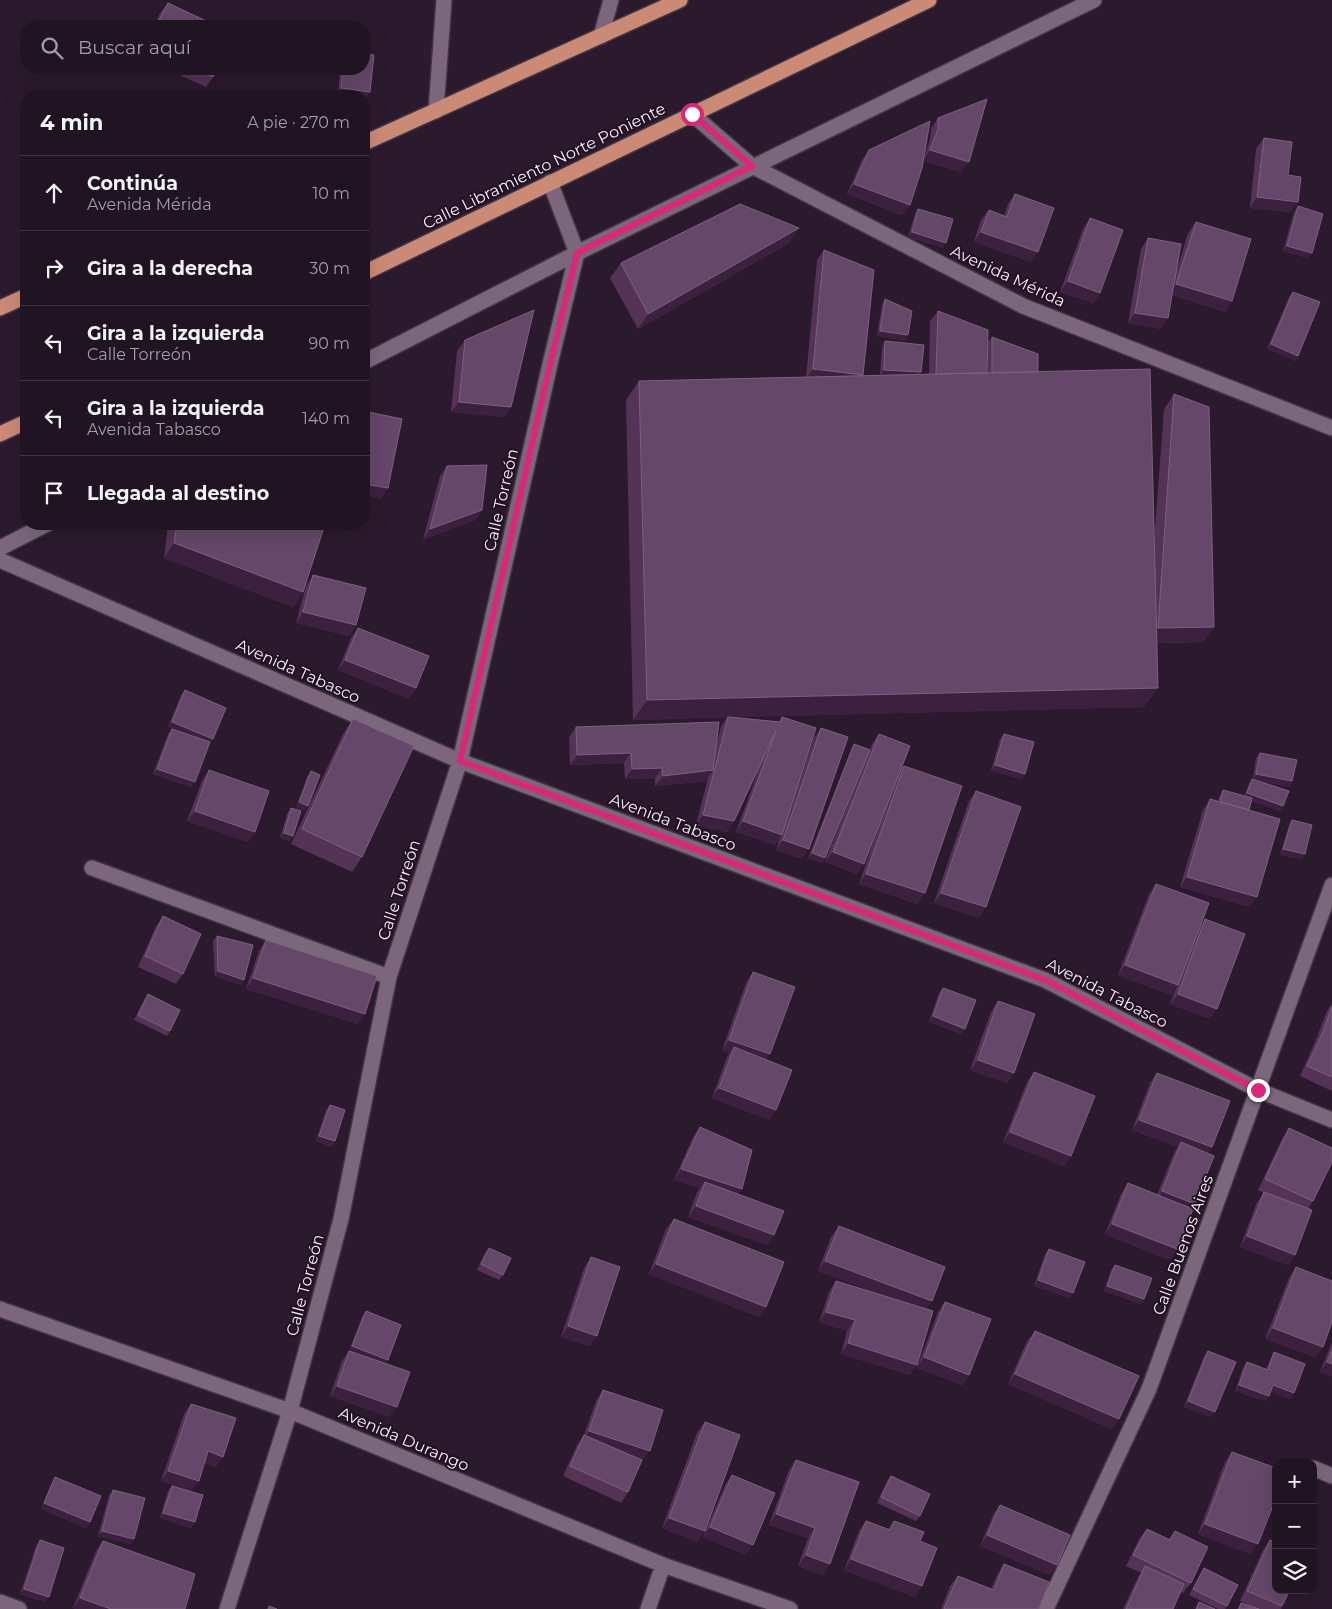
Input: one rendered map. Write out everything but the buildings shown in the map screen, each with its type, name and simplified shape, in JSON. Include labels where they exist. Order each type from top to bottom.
[{"type":"highway","points":[[370,141],[680,0]]},
{"type":"highway","name":"Calle Libramiento Norte Poniente","points":[[370,270],[928,0]]},
{"type":"highway","points":[[0,308],[20,299]]},
{"type":"highway","points":[[0,434],[20,425]]},
{"type":"street","points":[[436,111],[444,0]]},
{"type":"street","points":[[601,36],[611,0]]},
{"type":"street","points":[[370,359],[752,166],[1094,0]]},
{"type":"street","name":"Avenida Mérida","points":[[692,114],[752,166],[1024,306],[1332,428]]},
{"type":"street","points":[[550,182],[577,253]]},
{"type":"street","name":"Calle Torreón","points":[[227,1609],[290,1411],[341,1219],[389,978],[460,761],[577,253]]},
{"type":"street","points":[[0,548],[35,530]]},
{"type":"street","name":"Avenida Tabasco","points":[[0,560],[460,761],[1045,980],[1258,1090],[1332,1120]]},
{"type":"street","points":[[92,868],[389,978]]},
{"type":"street","name":"Calle Buenos Aires","points":[[1046,1609],[1149,1389],[1332,885]]},
{"type":"street","name":"Avenida Durango","points":[[0,1309],[290,1411],[663,1565],[790,1609]]},
{"type":"street","points":[[1317,1470],[1332,1476]]},
{"type":"street","points":[[648,1609],[663,1565]]},
{"type":"street","points":[[0,1602],[19,1609]]},
{"type":"route","points":[[692,114],[752,166],[577,253],[460,761],[1045,980],[1258,1090]]}]
